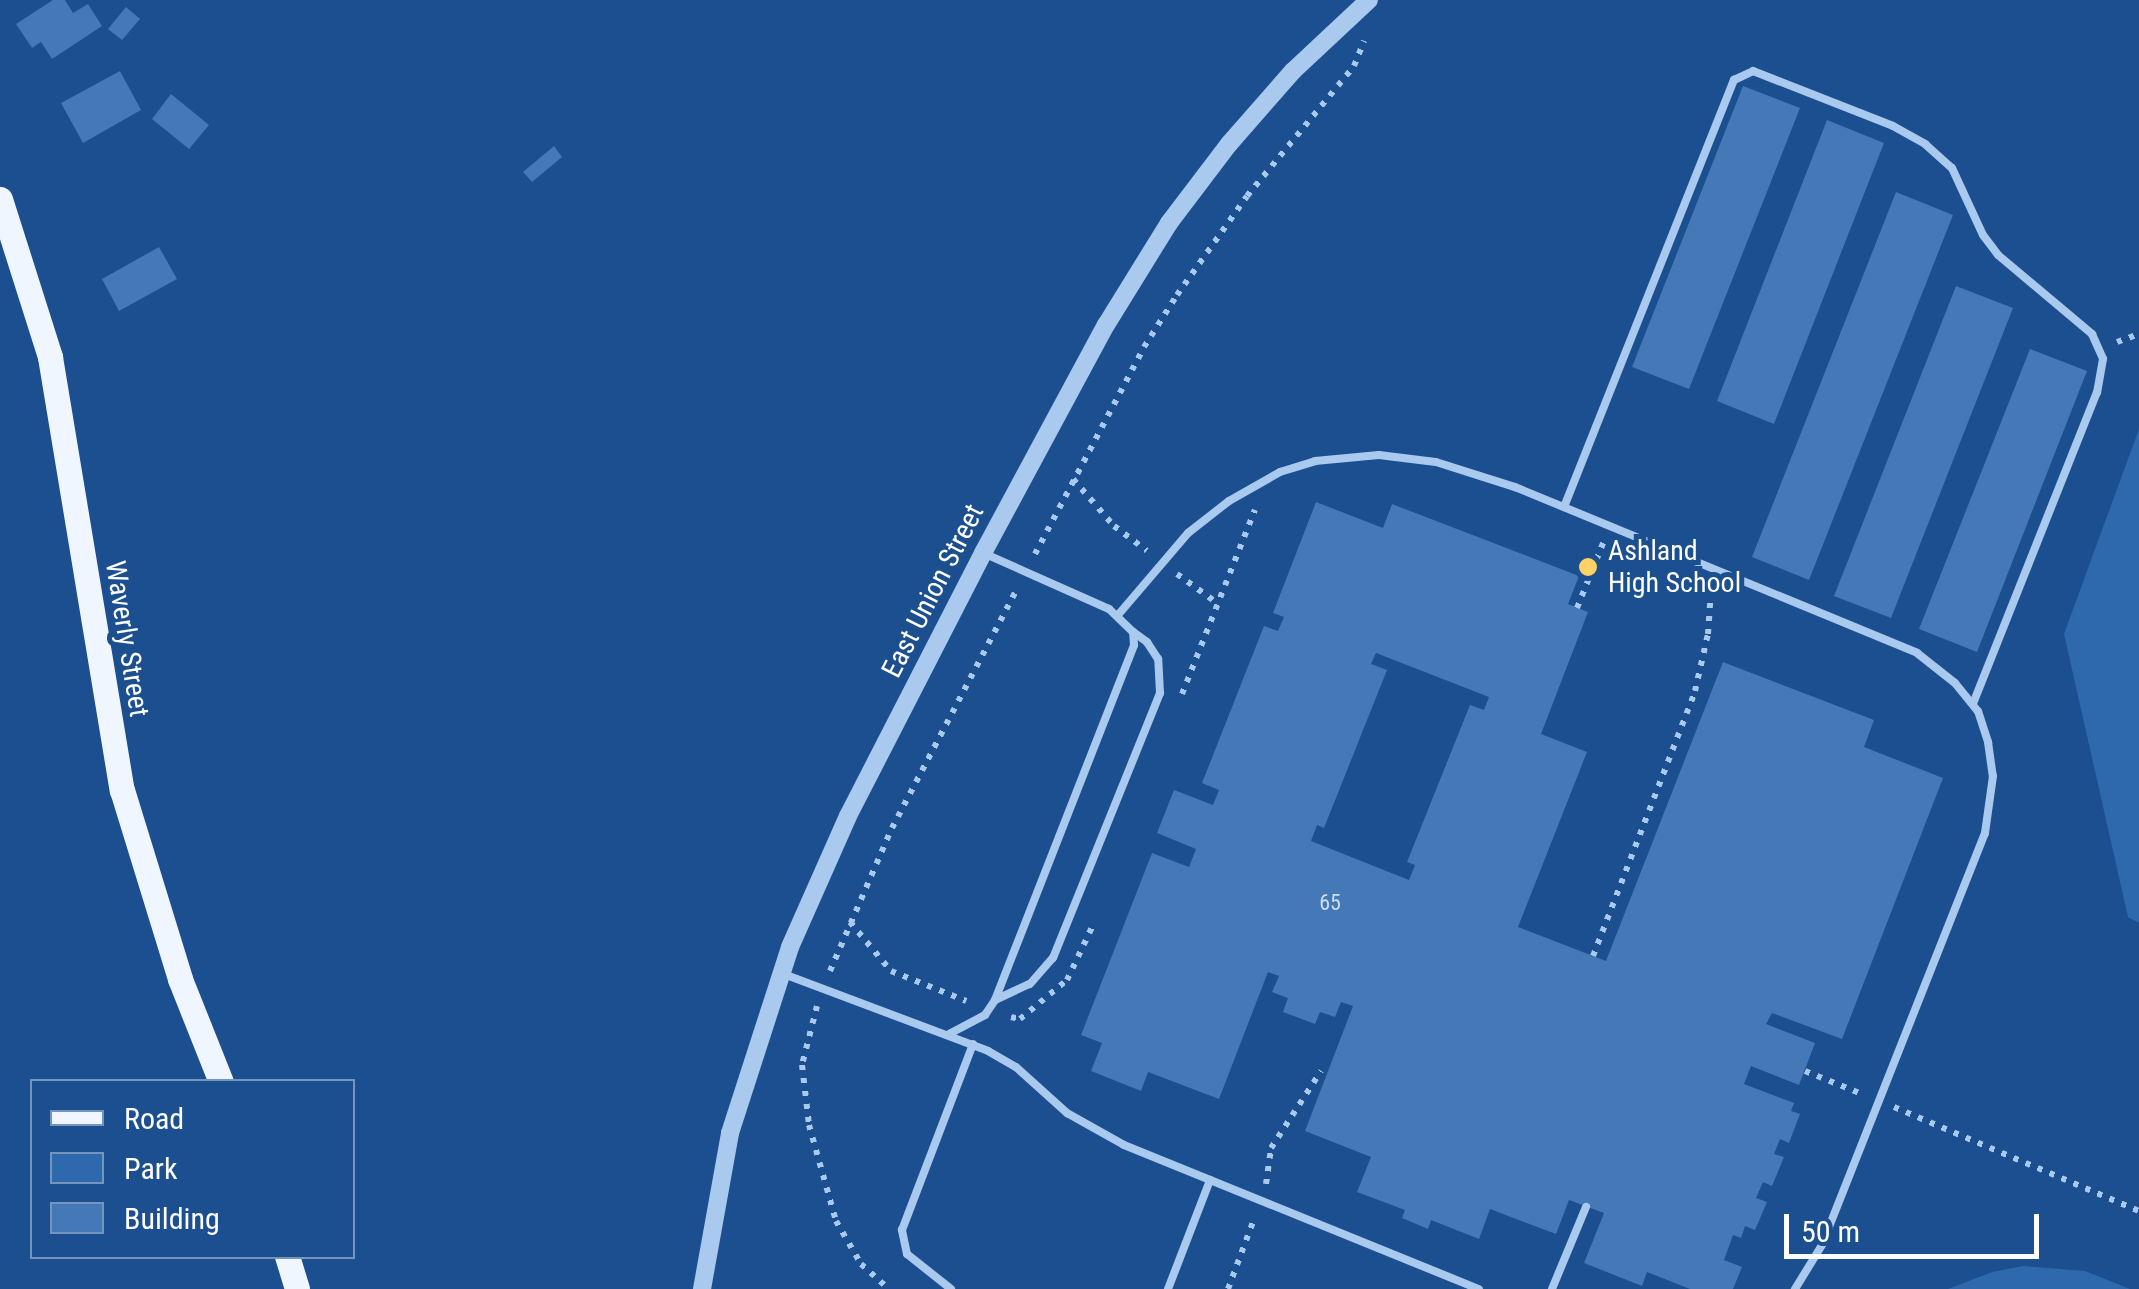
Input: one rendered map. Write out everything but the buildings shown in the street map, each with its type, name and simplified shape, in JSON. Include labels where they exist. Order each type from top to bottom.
[{"type":"main road","name":"Waverly Street","points":[[0,199],[50,357],[122,790],[180,979],[220,1079]]},
{"type":"main road","points":[[288,1259],[297,1289]]},
{"type":"street","name":"East Union Street","points":[[702,1289],[730,1134],[781,973],[848,816],[982,553],[1106,325],[1170,223],[1229,144],[1293,71],[1368,1]]},
{"type":"lane","points":[[1564,507],[1734,80],[1752,71],[1893,126],[1925,144],[1952,168],[1982,234],[1998,256],[2082,323],[2092,334],[2103,359],[2097,392],[1972,704]]},
{"type":"lane","points":[[1118,615],[1208,517],[1258,484],[1315,461],[1348,456],[1436,462],[1564,507],[1918,653],[1972,704],[1985,729],[1993,776],[1985,833],[1822,1245],[1795,1289]]},
{"type":"lane","points":[[982,553],[1118,615],[1147,642],[1158,659],[1160,693],[1053,958],[1030,984],[995,1000]]},
{"type":"lane","points":[[949,1034],[985,1015],[995,1000],[1128,662],[1133,632]]},
{"type":"lane","points":[[781,973],[973,1044],[1016,1067],[1093,1130],[1478,1289]]},
{"type":"lane","points":[[951,1289],[907,1254],[902,1230],[973,1044]]},
{"type":"lane","points":[[1168,1289],[1210,1180]]},
{"type":"lane","points":[[1552,1289],[1586,1207]]},
{"type":"path","points":[[889,1289],[861,1264],[836,1222],[809,1125],[802,1064],[824,988],[892,828],[1144,347],[1206,251],[1354,66],[1364,42],[1368,1]]},
{"type":"path","points":[[1074,479],[1114,526],[1216,603]]},
{"type":"path","points":[[1578,608],[1610,526]]},
{"type":"path","points":[[1593,956],[1695,691],[1708,634],[1712,568]]},
{"type":"path","points":[[1805,1070],[2139,1211]]},
{"type":"path","points":[[1228,1289],[1261,1200],[1271,1148],[1321,1071]]},
{"type":"green space","points":[[2139,429],[2139,923],[2128,917],[2064,634]]},
{"type":"green space","points":[[2023,1266],[2085,1271],[2130,1289],[1948,1289],[1992,1272]]},
{"type":"place","name":"Ashland High School","points":[[1588,567]]}]
